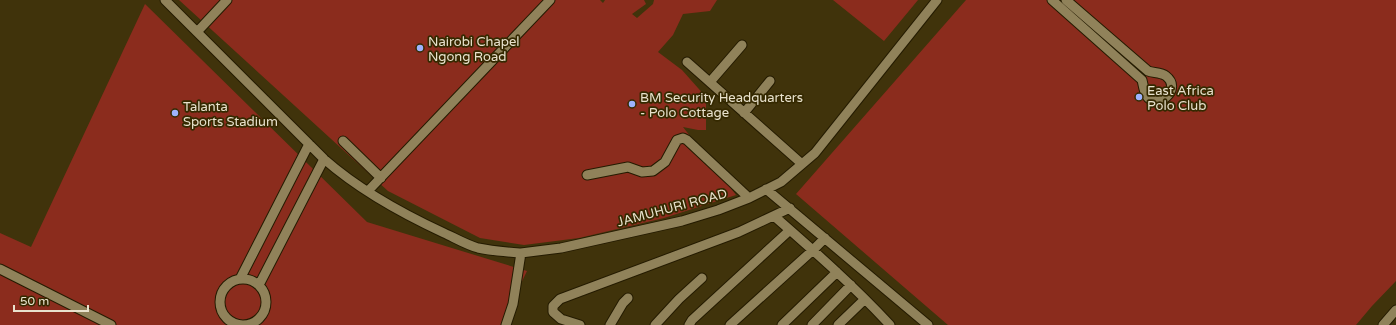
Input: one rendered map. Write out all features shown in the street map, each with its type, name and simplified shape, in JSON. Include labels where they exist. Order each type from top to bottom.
[{"type":"street","name":"JAMUHURI ROAD","points":[[165,0],[324,159],[341,174],[425,224],[477,248],[521,252],[561,248],[646,230],[718,210],[749,198],[781,182],[815,153],[937,0]]},
{"type":"street","points":[[197,32],[226,0]]},
{"type":"street","points":[[368,191],[550,0]]},
{"type":"street","points":[[1052,0],[1142,80],[1146,95],[1157,101],[1166,99],[1171,92],[1172,85],[1166,76],[1148,71],[1066,0]]},
{"type":"street","points":[[710,82],[742,45]]},
{"type":"street","points":[[687,62],[802,164]]},
{"type":"street","points":[[744,113],[770,81]]},
{"type":"street","points":[[587,175],[628,167],[642,172],[653,171],[665,162],[677,140],[682,138],[687,140],[749,198]]},
{"type":"street","points":[[343,141],[381,178]]},
{"type":"street","points":[[240,279],[309,144]]},
{"type":"street","points":[[259,285],[324,159]]},
{"type":"street","points":[[766,189],[928,325]]},
{"type":"street","points":[[580,325],[561,319],[553,312],[553,306],[560,299],[732,235],[790,208]]},
{"type":"street","points":[[774,216],[851,285],[890,325]]},
{"type":"street","points":[[689,325],[692,320],[790,230]]},
{"type":"street","points":[[730,325],[825,238]]},
{"type":"street","points":[[506,325],[513,304],[521,252]]},
{"type":"street","points":[[0,268],[111,325]]},
{"type":"street","points":[[782,325],[837,272]]},
{"type":"street","points":[[655,325],[679,299],[702,278]]},
{"type":"street","points":[[240,279],[253,281],[259,285],[264,291],[266,298],[264,312],[260,318],[247,324],[234,324],[226,317],[220,303],[225,288],[231,283],[240,279]]},
{"type":"street","points":[[812,325],[851,285]]},
{"type":"street","points":[[610,325],[623,303],[628,298]]},
{"type":"street","points":[[838,325],[865,299]]},
{"type":"street","points":[[1383,325],[1396,310]]},
{"type":"shaded area","points":[[179,0],[600,0],[603,3],[605,0],[644,0],[646,4],[632,14],[637,18],[653,4],[654,0],[717,0],[710,11],[683,14],[673,35],[658,52],[682,70],[706,97],[706,130],[683,127],[736,195],[664,218],[579,238],[524,245],[480,238],[388,191]]},
{"type":"shaded area","points":[[833,0],[918,0],[884,41]]},
{"type":"shaded area","name":"East Africa Polo Club","points":[[966,0],[1396,0],[1396,281],[1356,325],[948,325],[796,194]]},
{"type":"shaded area","name":"Talanta Sports Stadium","points":[[145,4],[367,222],[527,271],[501,325],[0,325],[0,233],[31,247]]},
{"type":"place","name":"Nairobi Chapel Ngong Road","points":[[420,48]]},
{"type":"place","name":"East Africa Polo Club","points":[[1139,97]]},
{"type":"place","name":"BM Security Headquarters - Polo Cottage","points":[[632,104]]},
{"type":"place","name":"Talanta Sports Stadium","points":[[175,113]]}]
